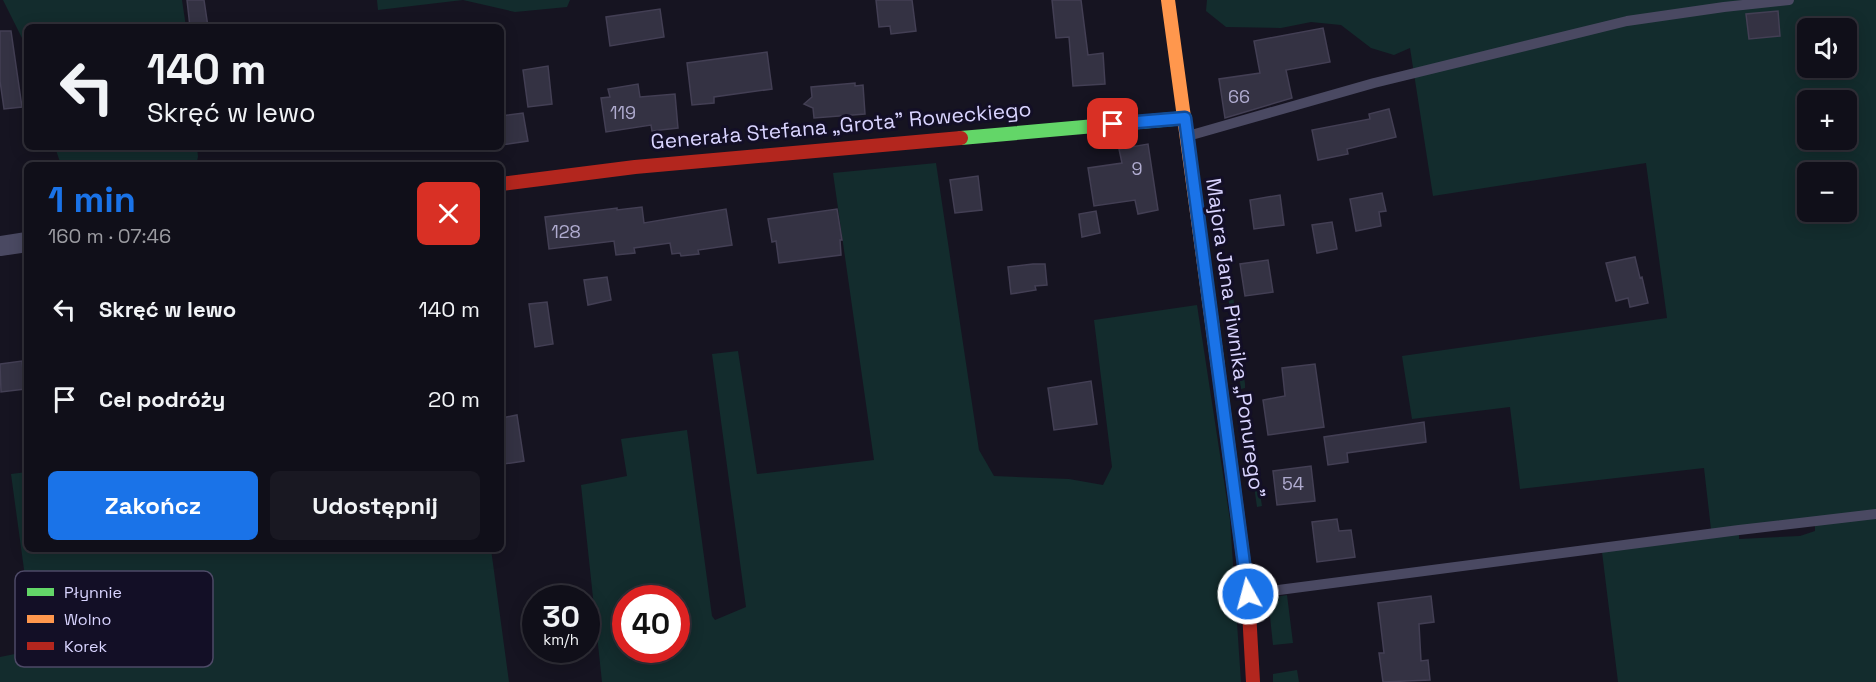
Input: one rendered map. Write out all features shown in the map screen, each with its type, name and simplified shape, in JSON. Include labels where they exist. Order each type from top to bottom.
[{"type":"street","name":"Majora Jana Piwnika „Ponurego”","points":[[1168,0],[1248,594],[1253,682]]},
{"type":"street","name":"Generała Stefana „Grota” Roweckiego","points":[[504,184],[635,167],[1185,118]]},
{"type":"street","points":[[0,246],[24,242]]},
{"type":"lane","points":[[1187,136],[1374,83],[1627,21],[1789,0]]},
{"type":"lane","points":[[1248,594],[1876,514]]},
{"type":"green space","points":[[3,0],[182,0],[186,24],[24,24],[24,42]]},
{"type":"green space","points":[[377,0],[463,0],[378,10]]},
{"type":"green space","points":[[463,0],[570,0],[567,7],[515,12]]},
{"type":"green space","points":[[1207,0],[1876,0],[1876,682],[1618,682],[1602,552],[1712,538],[1704,468],[1520,489],[1510,407],[1412,419],[1402,356],[1667,318],[1646,163],[1433,196],[1410,48],[1394,55],[1371,48],[1341,25],[1311,22],[1281,28],[1226,27],[1206,11]],"holes":[[[1815,524],[1815,531],[1800,536],[1739,539],[1739,533]]]},
{"type":"green space","points":[[56,150],[197,150],[198,157],[197,162],[60,162]]},
{"type":"green space","points":[[936,163],[979,450],[994,476],[1069,479],[1103,485],[1112,467],[1094,320],[1197,305],[1230,520],[1241,682],[602,682],[600,585],[592,585],[581,485],[627,476],[621,439],[687,430],[712,616],[715,620],[746,607],[712,354],[738,351],[757,474],[874,460],[833,173]]},
{"type":"green space","points":[[1229,266],[1245,384],[1245,388],[1241,389],[1224,267]]},
{"type":"green space","points":[[1242,402],[1246,402],[1262,506],[1257,507]]},
{"type":"green space","points":[[24,472],[24,552],[491,552],[509,682],[0,682],[0,657],[15,654],[15,667],[213,667],[213,571],[24,571],[11,474]]},
{"type":"green space","points":[[1287,595],[1293,643],[1273,645],[1268,598]]},
{"type":"green space","points":[[1297,670],[1299,682],[1273,682],[1273,674]]},
{"type":"building","points":[[187,0],[204,0],[208,24],[190,24]]},
{"type":"building","points":[[876,0],[912,0],[916,31],[891,34],[890,26],[879,27]]},
{"type":"building","points":[[1052,0],[1081,0],[1088,55],[1103,53],[1105,84],[1073,86],[1069,37],[1056,38]]},
{"type":"building","points":[[660,9],[664,37],[610,46],[606,17]]},
{"type":"building","points":[[1778,11],[1780,36],[1749,39],[1746,14]]},
{"type":"building","points":[[1323,28],[1330,62],[1286,70],[1292,98],[1225,118],[1219,79],[1260,73],[1254,41]]},
{"type":"building","points":[[0,31],[11,31],[22,107],[4,109],[0,81]]},
{"type":"building","points":[[767,52],[772,89],[714,97],[714,103],[692,105],[687,63]]},
{"type":"building","points":[[548,66],[552,104],[528,107],[523,70]]},
{"type":"building","points":[[855,83],[855,86],[863,85],[865,114],[814,118],[813,108],[804,104],[812,97],[811,87]]},
{"type":"building","points":[[638,84],[640,97],[675,94],[678,128],[652,131],[651,125],[606,132],[601,98],[610,97],[608,89]]},
{"type":"building","points":[[1389,109],[1396,137],[1347,149],[1348,154],[1318,160],[1312,130],[1370,119],[1369,114]]},
{"type":"building","points":[[523,113],[528,141],[504,145],[504,116]]},
{"type":"building","points":[[1148,144],[1158,210],[1138,214],[1135,200],[1094,206],[1088,168],[1122,163],[1119,149]]},
{"type":"building","points":[[978,176],[982,210],[955,213],[950,180]]},
{"type":"building","points":[[1382,193],[1386,211],[1379,212],[1381,226],[1356,231],[1350,199]]},
{"type":"building","points":[[1280,195],[1284,225],[1254,229],[1250,200]]},
{"type":"building","points":[[642,207],[644,223],[726,209],[732,245],[698,250],[699,254],[681,256],[680,253],[672,254],[670,243],[634,248],[635,253],[616,255],[614,241],[549,249],[545,217]]},
{"type":"building","points":[[837,209],[842,240],[840,240],[841,255],[779,263],[776,241],[772,242],[768,219]]},
{"type":"building","points":[[1096,211],[1100,233],[1082,237],[1079,214]]},
{"type":"building","points":[[1332,222],[1337,249],[1317,253],[1312,225]]},
{"type":"building","points":[[1635,257],[1648,303],[1630,307],[1628,298],[1616,301],[1606,263]]},
{"type":"building","points":[[1268,260],[1273,292],[1245,296],[1240,264]]},
{"type":"building","points":[[1045,264],[1047,285],[1035,286],[1036,290],[1011,294],[1008,267]]},
{"type":"building","points":[[607,277],[611,300],[588,305],[584,280]]},
{"type":"building","points":[[547,302],[553,344],[535,347],[529,304]]},
{"type":"building","points":[[22,361],[24,389],[1,392],[0,364]]},
{"type":"building","points":[[1315,364],[1324,427],[1268,435],[1263,400],[1285,396],[1282,368]]},
{"type":"building","points":[[1091,381],[1097,424],[1054,430],[1048,388]]},
{"type":"building","points":[[517,415],[524,461],[504,464],[504,417]]},
{"type":"building","points":[[1424,422],[1426,442],[1347,453],[1348,462],[1328,465],[1324,437]]},
{"type":"building","points":[[1311,466],[1315,501],[1277,505],[1273,471]]},
{"type":"building","points":[[1337,519],[1339,531],[1351,530],[1355,557],[1317,562],[1312,522]]},
{"type":"building","points":[[1431,596],[1434,622],[1419,624],[1421,661],[1428,660],[1430,680],[1383,682],[1379,653],[1384,653],[1378,603]]},
{"type":"traffic: fast","points":[[961,138],[1185,118]]},
{"type":"traffic: slow","points":[[1168,0],[1218,367]]},
{"type":"traffic: jam","points":[[504,184],[635,167],[961,138]]},
{"type":"traffic: jam","points":[[1218,367],[1248,594],[1253,682]]},
{"type":"route","points":[[1113,124],[1185,118],[1248,594]]}]
